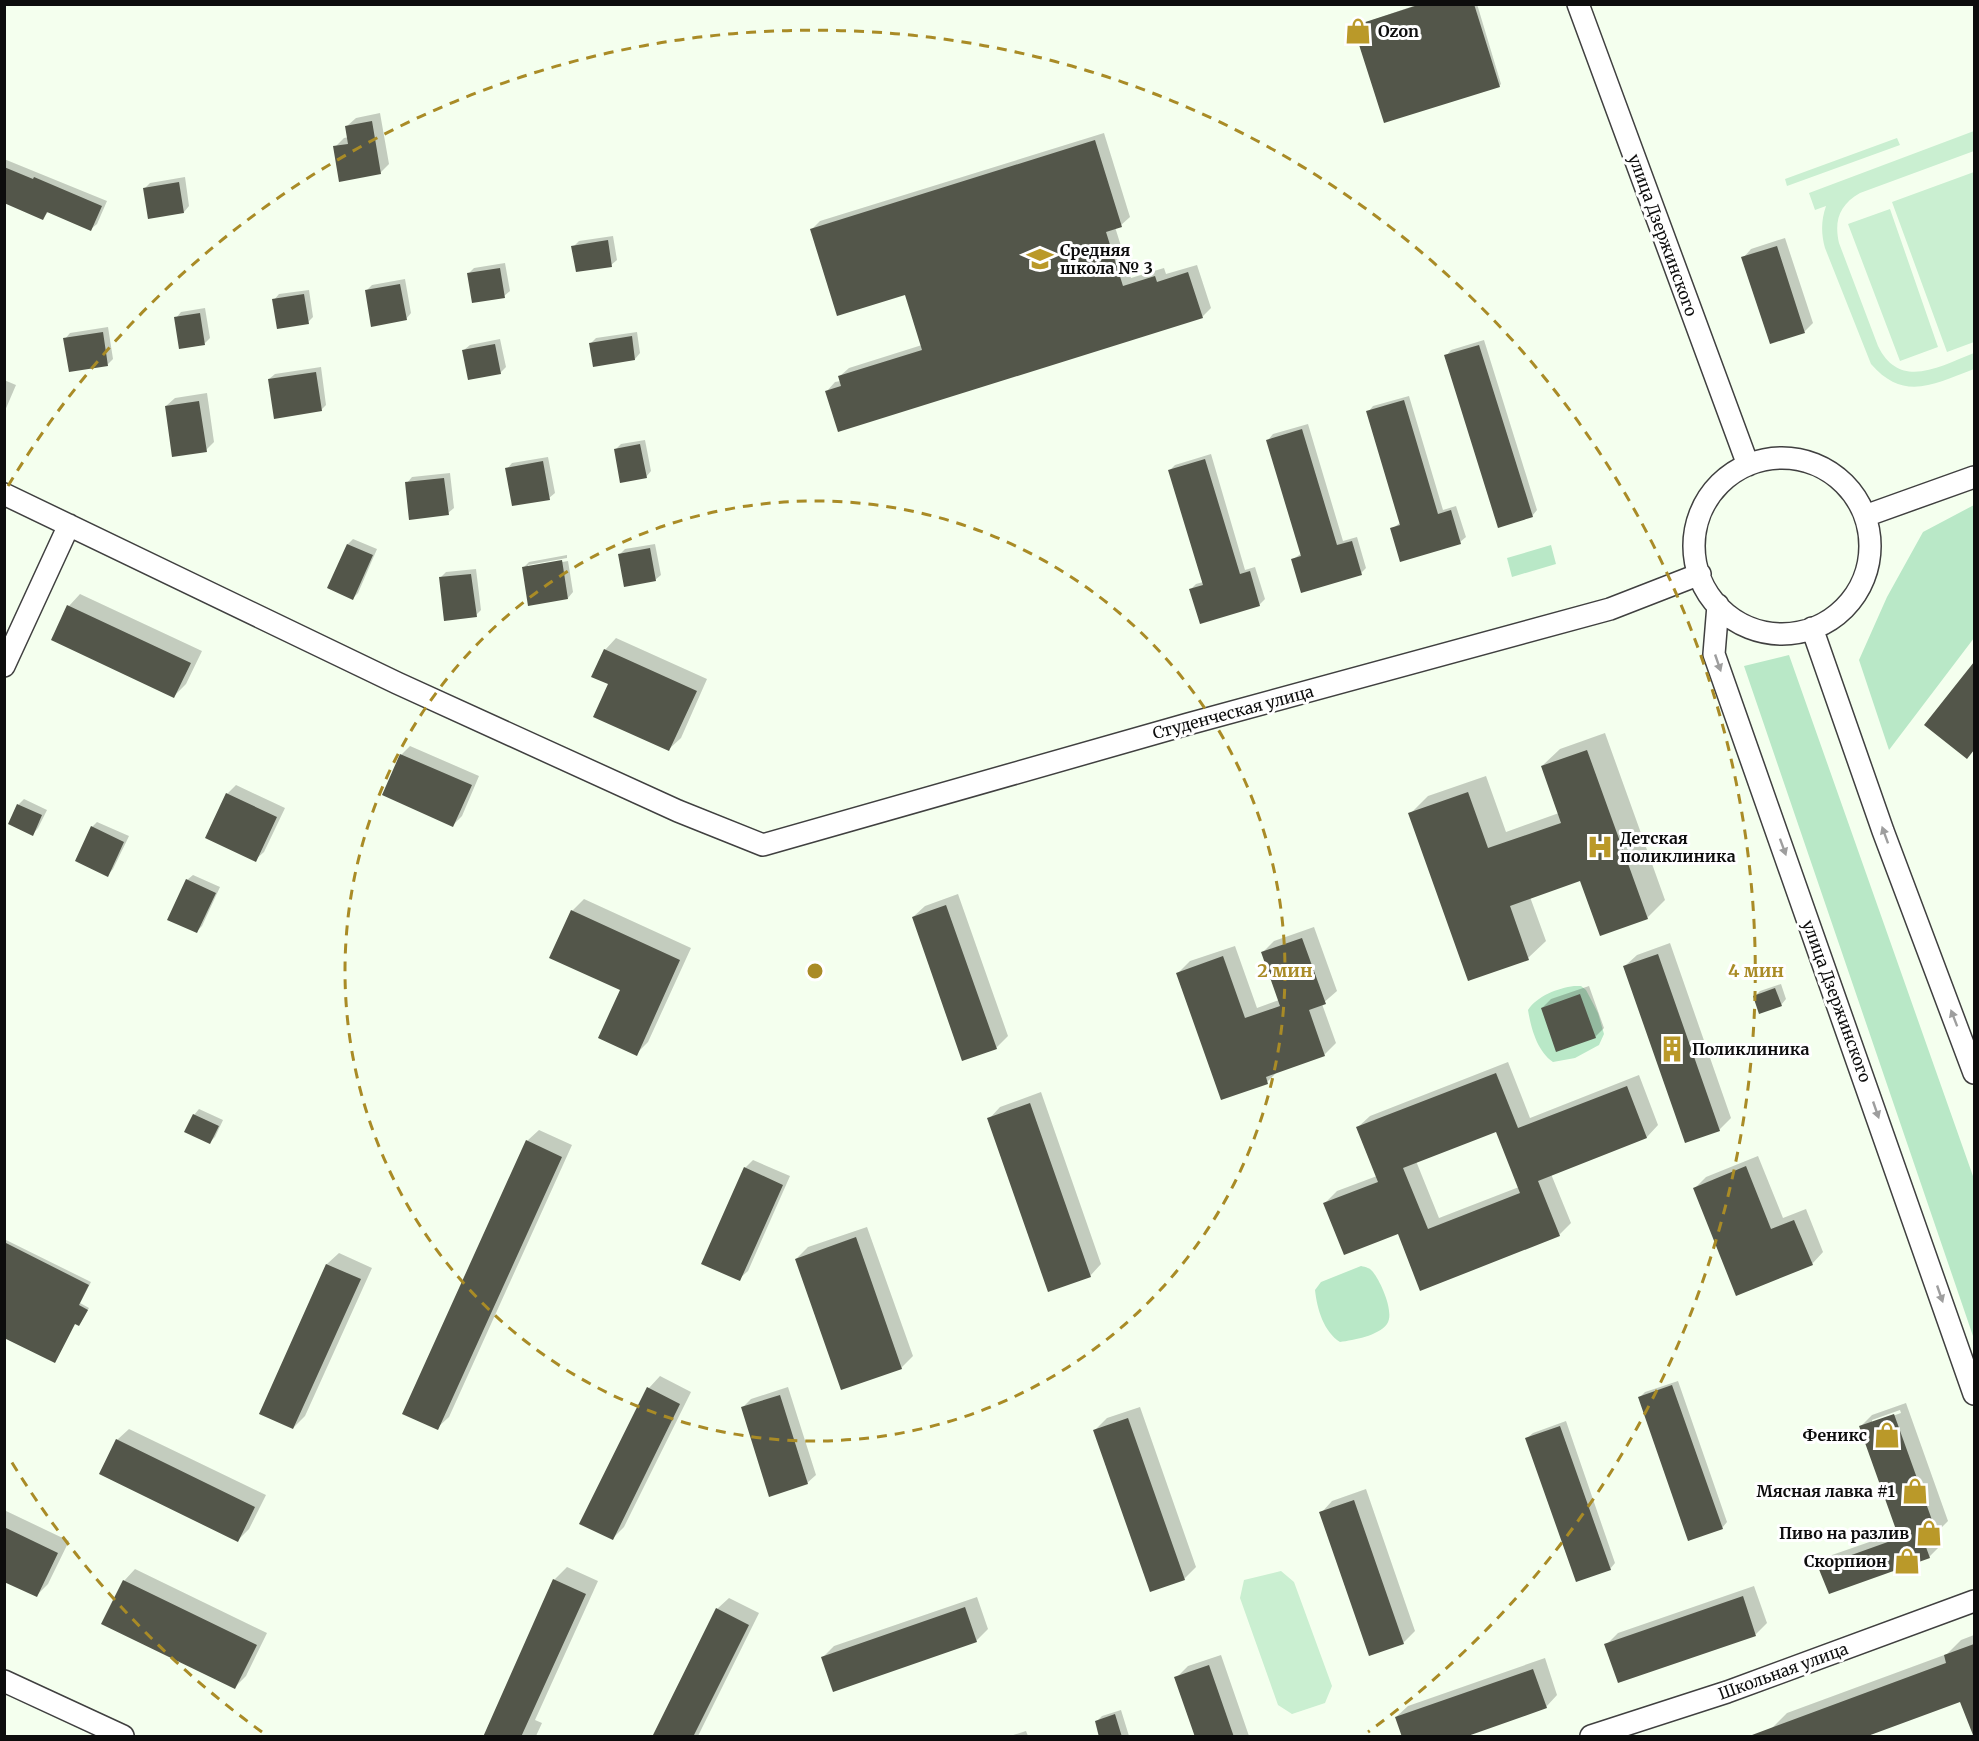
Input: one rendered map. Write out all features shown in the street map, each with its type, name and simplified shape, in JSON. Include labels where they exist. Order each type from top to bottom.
[{"type":"street","name":"улица Дзержинского","points":[[1578,4],[1748,465]]},
{"type":"street","points":[[1782,458],[1808,462],[1832,473],[1851,491],[1865,516],[1870,535],[1869,562],[1860,588],[1844,609],[1821,625],[1795,633],[1766,633],[1740,623],[1718,605],[1703,585],[1695,561],[1694,541],[1698,521],[1705,503],[1717,487],[1732,473],[1748,465],[1782,458]]},
{"type":"street","points":[[1865,516],[1974,477]]},
{"type":"street","points":[[4,494],[69,525],[4,666]]},
{"type":"street","name":"Студенческая улица","points":[[69,525],[397,682],[678,811],[764,845],[1188,724],[1610,609],[1700,574]]},
{"type":"street","name":"улица Дзержинского","points":[[1718,605],[1714,654],[1974,1394]]},
{"type":"street","points":[[1812,628],[1883,831],[1974,1072]]},
{"type":"street","name":"Школьная улица","points":[[1591,1737],[1727,1692],[1974,1601]]},
{"type":"street","points":[[4,1681],[123,1737]]},
{"type":"green space","points":[[1974,131],[1974,151],[1860,193],[1847,203],[1840,214],[1837,228],[1839,243],[1878,346],[1887,360],[1898,368],[1922,371],[1948,364],[1974,353],[1974,369],[1959,375],[1920,386],[1895,383],[1883,376],[1871,364],[1825,248],[1822,227],[1826,206],[1815,210],[1809,193]]},
{"type":"green space","points":[[1897,138],[1900,145],[1787,186],[1785,179]]},
{"type":"green space","points":[[1974,172],[1974,342],[1947,352],[1892,202]]},
{"type":"green space","points":[[1890,209],[1938,347],[1900,361],[1848,224]]},
{"type":"green space","points":[[1974,505],[1974,638],[1889,750],[1859,660],[1887,597],[1923,532]]},
{"type":"green space","points":[[1551,545],[1556,564],[1512,577],[1507,558]]},
{"type":"green space","points":[[1789,655],[1974,1179],[1974,1339],[1744,666]]},
{"type":"green space","points":[[1581,986],[1586,990],[1598,1013],[1604,1034],[1599,1045],[1575,1058],[1553,1062],[1539,1045],[1528,1010],[1548,994]]},
{"type":"green space","points":[[1361,1266],[1372,1271],[1380,1283],[1388,1305],[1389,1319],[1378,1332],[1359,1339],[1340,1342],[1334,1338],[1322,1319],[1315,1290],[1321,1282]]},
{"type":"green space","points":[[1281,1571],[1294,1582],[1332,1686],[1325,1703],[1292,1714],[1278,1705],[1240,1598],[1244,1580]]},
{"type":"building","points":[[1421,4],[1474,4],[1500,87],[1384,123],[1353,26]]},
{"type":"building","points":[[372,121],[381,174],[339,182],[333,146],[348,144],[345,126]]},
{"type":"building","points":[[1095,140],[1122,227],[1106,232],[1123,286],[1155,276],[1157,282],[1188,272],[1203,318],[838,432],[825,391],[841,386],[838,376],[922,350],[905,295],[837,316],[810,229]]},
{"type":"building","points":[[4,167],[33,179],[34,177],[102,206],[91,231],[47,212],[43,220],[4,203]]},
{"type":"building","points":[[179,182],[184,213],[148,219],[143,188]]},
{"type":"building","points":[[608,240],[612,267],[576,272],[571,246]]},
{"type":"building","points":[[1777,246],[1805,333],[1770,344],[1741,257]]},
{"type":"building","points":[[500,268],[505,298],[472,303],[467,273]]},
{"type":"building","points":[[400,284],[407,320],[371,327],[365,290]]},
{"type":"building","points":[[304,294],[309,324],[277,329],[272,299]]},
{"type":"building","points":[[200,313],[205,345],[179,349],[174,317]]},
{"type":"building","points":[[103,332],[108,366],[69,372],[63,338]]},
{"type":"building","points":[[632,336],[635,360],[593,367],[589,343]]},
{"type":"building","points":[[495,344],[501,374],[468,380],[462,350]]},
{"type":"building","points":[[1479,345],[1533,517],[1498,528],[1444,355]]},
{"type":"building","points":[[316,372],[322,411],[274,419],[268,379]]},
{"type":"building","points":[[1404,400],[1438,514],[1451,510],[1461,544],[1400,562],[1390,528],[1400,525],[1366,411]]},
{"type":"building","points":[[199,401],[207,452],[172,457],[165,406]]},
{"type":"building","points":[[1302,429],[1337,545],[1352,541],[1362,575],[1301,593],[1291,559],[1301,556],[1266,440]]},
{"type":"building","points":[[640,444],[647,478],[620,483],[614,449]]},
{"type":"building","points":[[1205,459],[1240,574],[1250,571],[1260,606],[1200,624],[1189,589],[1203,585],[1168,470]]},
{"type":"building","points":[[543,461],[550,500],[512,506],[505,468]]},
{"type":"building","points":[[444,478],[449,515],[409,520],[405,482]]},
{"type":"building","points":[[347,544],[373,555],[353,600],[327,588]]},
{"type":"building","points":[[650,548],[656,581],[624,587],[618,554]]},
{"type":"building","points":[[562,560],[568,599],[528,606],[522,567]]},
{"type":"building","points":[[471,574],[477,617],[444,621],[439,577]]},
{"type":"building","points":[[67,605],[191,663],[174,698],[51,640]]},
{"type":"building","points":[[604,649],[697,691],[669,751],[593,717],[608,684],[591,677]]},
{"type":"building","points":[[1974,662],[1974,750],[1967,759],[1924,725]]},
{"type":"building","points":[[1587,750],[1648,919],[1600,936],[1580,881],[1510,906],[1529,960],[1468,981],[1408,813],[1468,792],[1488,848],[1561,823],[1541,766]]},
{"type":"building","points":[[400,754],[472,785],[453,827],[382,795]]},
{"type":"building","points":[[226,793],[277,817],[256,862],[205,838]]},
{"type":"building","points":[[17,804],[42,815],[33,836],[8,824]]},
{"type":"building","points":[[91,826],[124,842],[108,877],[75,861]]},
{"type":"building","points":[[186,879],[216,893],[197,933],[167,920]]},
{"type":"building","points":[[946,905],[997,1049],[962,1061],[912,917]]},
{"type":"building","points":[[571,910],[680,960],[637,1056],[598,1038],[620,990],[549,958]]},
{"type":"building","points":[[1302,938],[1326,1004],[1309,1010],[1325,1056],[1266,1077],[1268,1084],[1221,1100],[1176,973],[1223,956],[1245,1018],[1280,1006],[1261,952]]},
{"type":"building","name":"Поликлиника","points":[[1658,954],[1720,1131],[1685,1143],[1623,966]]},
{"type":"building","points":[[1775,988],[1782,1006],[1759,1014],[1753,996]]},
{"type":"building","points":[[1580,994],[1596,1038],[1556,1052],[1541,1008]]},
{"type":"building","points":[[1496,1073],[1518,1128],[1627,1086],[1647,1138],[1538,1181],[1560,1236],[1420,1291],[1398,1234],[1344,1255],[1323,1203],[1378,1182],[1356,1127]],"holes":[[[1496,1132],[1520,1193],[1428,1229],[1403,1168]]]},
{"type":"building","points":[[1030,1103],[1091,1277],[1048,1292],[987,1118]]},
{"type":"building","points":[[193,1114],[219,1126],[210,1144],[184,1132]]},
{"type":"building","points":[[526,1140],[562,1157],[438,1430],[402,1414]]},
{"type":"building","points":[[1746,1166],[1771,1229],[1794,1220],[1813,1265],[1736,1296],[1693,1188]]},
{"type":"building","points":[[744,1167],[783,1185],[740,1281],[701,1264]]},
{"type":"building","points":[[856,1237],[902,1369],[841,1390],[795,1259]]},
{"type":"building","points":[[4,1242],[89,1285],[79,1305],[88,1310],[79,1326],[75,1324],[55,1363],[4,1338]]},
{"type":"building","points":[[326,1264],[361,1279],[293,1429],[259,1414]]},
{"type":"building","points":[[1672,1385],[1723,1529],[1688,1541],[1638,1397]]},
{"type":"building","points":[[647,1387],[680,1404],[613,1540],[579,1524]]},
{"type":"building","points":[[780,1395],[808,1484],[769,1497],[741,1407]]},
{"type":"building","points":[[1894,1414],[1937,1534],[1923,1539],[1930,1558],[1829,1594],[1818,1567],[1899,1538],[1859,1426]]},
{"type":"building","points":[[1128,1418],[1185,1580],[1150,1592],[1093,1430]]},
{"type":"building","points":[[1560,1426],[1611,1570],[1576,1582],[1525,1438]]},
{"type":"building","points":[[116,1439],[255,1507],[238,1542],[99,1474]]},
{"type":"building","points":[[1354,1500],[1404,1644],[1369,1656],[1319,1512]]},
{"type":"building","points":[[4,1527],[58,1553],[37,1597],[4,1582]]},
{"type":"building","points":[[553,1579],[586,1594],[521,1737],[483,1737]]},
{"type":"building","points":[[123,1580],[257,1645],[235,1689],[101,1624]]},
{"type":"building","points":[[1743,1596],[1756,1636],[1618,1683],[1604,1644]]},
{"type":"building","points":[[965,1607],[977,1642],[833,1692],[821,1657]]},
{"type":"building","points":[[716,1608],[749,1625],[693,1737],[652,1737]]},
{"type":"building","points":[[1974,1644],[1974,1735],[1960,1702],[1865,1737],[1752,1737],[1752,1735],[1946,1663],[1944,1655]]},
{"type":"building","points":[[1209,1665],[1234,1737],[1195,1737],[1174,1677]]},
{"type":"building","points":[[1533,1669],[1547,1708],[1465,1737],[1402,1737],[1395,1717]]},
{"type":"building","points":[[1115,1714],[1122,1737],[1099,1737],[1095,1721]]},
{"type":"place","name":"Ozon","points":[[1358,31]]},
{"type":"place","name":"Средняя школа № 3","points":[[1040,259]]},
{"type":"place","name":"Детская поликлиника","points":[[1600,847]]},
{"type":"place","name":"Поликлиника","points":[[1672,1049]]},
{"type":"place","name":"Феникс","points":[[1887,1435]]},
{"type":"place","name":"Мясная лавка #1","points":[[1915,1491]]},
{"type":"place","name":"Пиво на разлив","points":[[1929,1533]]},
{"type":"place","name":"Скорпион","points":[[1907,1561]]}]
